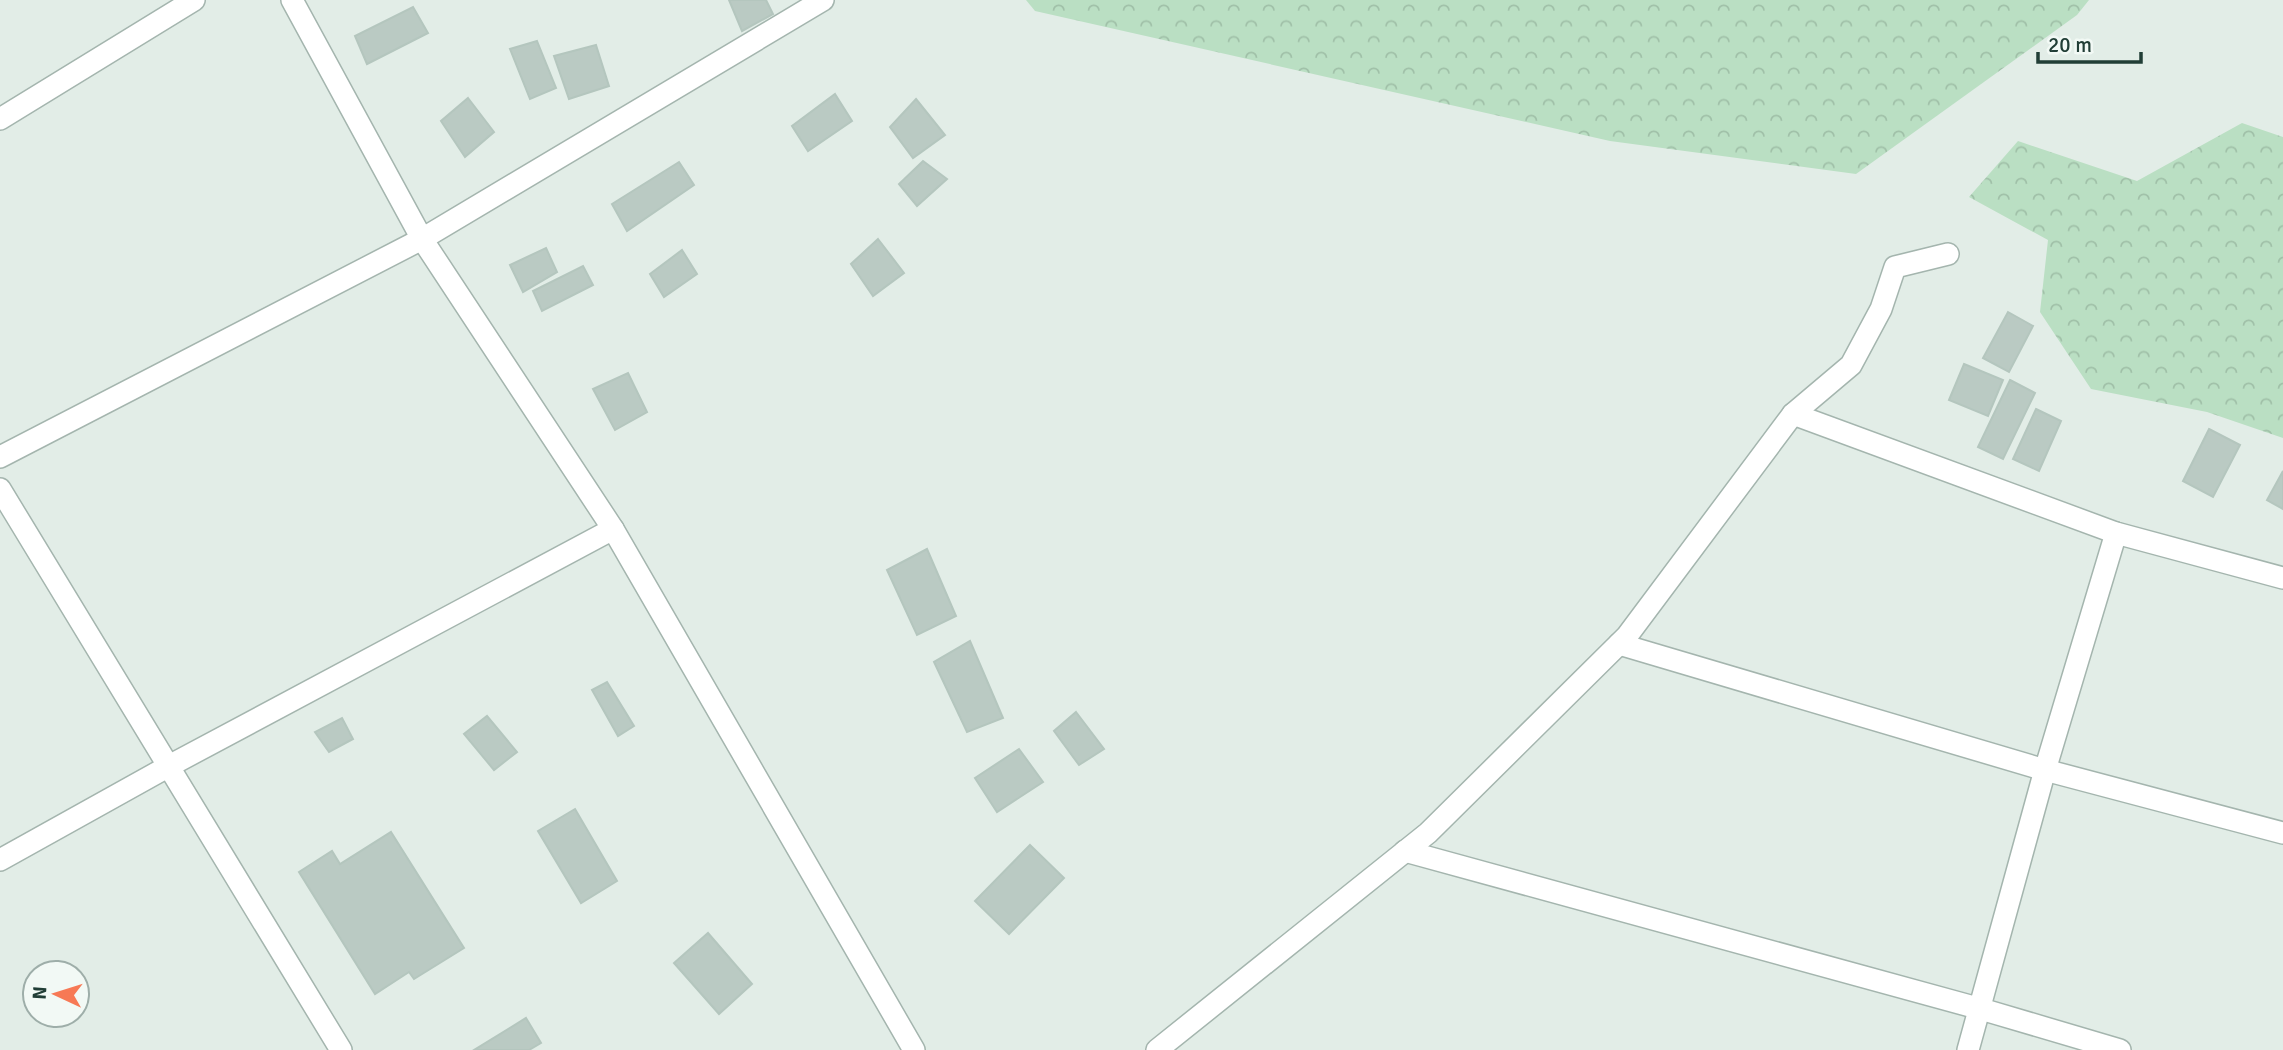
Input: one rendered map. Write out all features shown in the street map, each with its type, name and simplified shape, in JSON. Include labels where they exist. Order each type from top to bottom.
[{"type":"street","points":[[0,119],[194,0]]},
{"type":"street","points":[[292,0],[422,239],[613,529],[914,1050]]},
{"type":"street","points":[[0,457],[422,239],[823,0]]},
{"type":"street","points":[[1167,1048],[1438,823],[1627,636],[1793,414],[1851,365],[1881,309],[1895,267],[1948,254]]},
{"type":"street","points":[[1793,414],[2116,533],[2283,578]]},
{"type":"street","points":[[0,489],[341,1050]]},
{"type":"street","points":[[0,860],[169,765],[613,529]]},
{"type":"street","points":[[1968,1050],[2045,770],[2116,533]]},
{"type":"street","points":[[1619,644],[2045,770],[2283,833]]},
{"type":"street","points":[[1405,851],[1981,1009],[2120,1050]]},
{"type":"green space","points":[[1026,0],[2089,0],[2077,15],[1856,174],[1610,141],[1035,11]]},
{"type":"green space","points":[[2242,123],[2283,137],[2283,438],[2207,412],[2091,389],[2040,312],[2048,240],[1969,197],[2018,141],[2137,181]]},
{"type":"building","points":[[729,0],[766,0],[773,14],[742,31]]},
{"type":"building","points":[[413,7],[428,33],[367,64],[355,36]]},
{"type":"building","points":[[537,41],[556,88],[530,99],[510,49]]},
{"type":"building","points":[[596,45],[609,86],[569,99],[554,56]]},
{"type":"building","points":[[835,94],[852,121],[808,151],[792,126]]},
{"type":"building","points":[[468,98],[494,132],[465,157],[441,121]]},
{"type":"building","points":[[916,99],[945,135],[913,158],[890,127]]},
{"type":"building","points":[[923,161],[947,179],[917,206],[899,184]]},
{"type":"building","points":[[679,162],[694,185],[627,231],[612,204]]},
{"type":"building","points":[[878,239],[904,273],[873,296],[851,264]]},
{"type":"building","points":[[546,248],[557,272],[523,292],[510,265]]},
{"type":"building","points":[[682,250],[697,274],[664,297],[650,274]]},
{"type":"building","points":[[583,266],[593,285],[542,311],[533,291]]},
{"type":"building","points":[[2008,312],[2033,326],[2009,372],[1983,358]]},
{"type":"building","points":[[1964,364],[2003,380],[1988,416],[1949,400]]},
{"type":"building","points":[[628,373],[647,412],[615,430],[593,389]]},
{"type":"building","points":[[2010,380],[2035,393],[2003,459],[1978,447]]},
{"type":"building","points":[[2036,409],[2061,421],[2039,471],[2013,459]]},
{"type":"building","points":[[2209,429],[2240,445],[2213,497],[2183,481]]},
{"type":"building","points":[[2283,471],[2283,509],[2267,500]]},
{"type":"building","points":[[927,549],[956,616],[917,635],[887,570]]},
{"type":"building","points":[[970,641],[1003,718],[967,732],[934,662]]},
{"type":"building","points":[[607,682],[634,726],[618,736],[592,690]]},
{"type":"building","points":[[1076,712],[1104,749],[1079,765],[1054,731]]},
{"type":"building","points":[[487,716],[517,752],[494,770],[464,734]]},
{"type":"building","points":[[342,718],[353,739],[329,752],[315,732]]},
{"type":"building","points":[[1019,749],[1043,782],[997,812],[975,778]]},
{"type":"building","points":[[575,809],[617,881],[581,903],[538,831]]},
{"type":"building","points":[[391,832],[464,948],[414,979],[409,972],[375,994],[299,872],[332,851],[340,864]]},
{"type":"building","points":[[1030,845],[1064,878],[1009,934],[975,901]]},
{"type":"building","points":[[708,933],[752,984],[719,1014],[674,963]]},
{"type":"building","points":[[526,1018],[541,1043],[529,1050],[474,1050]]}]
